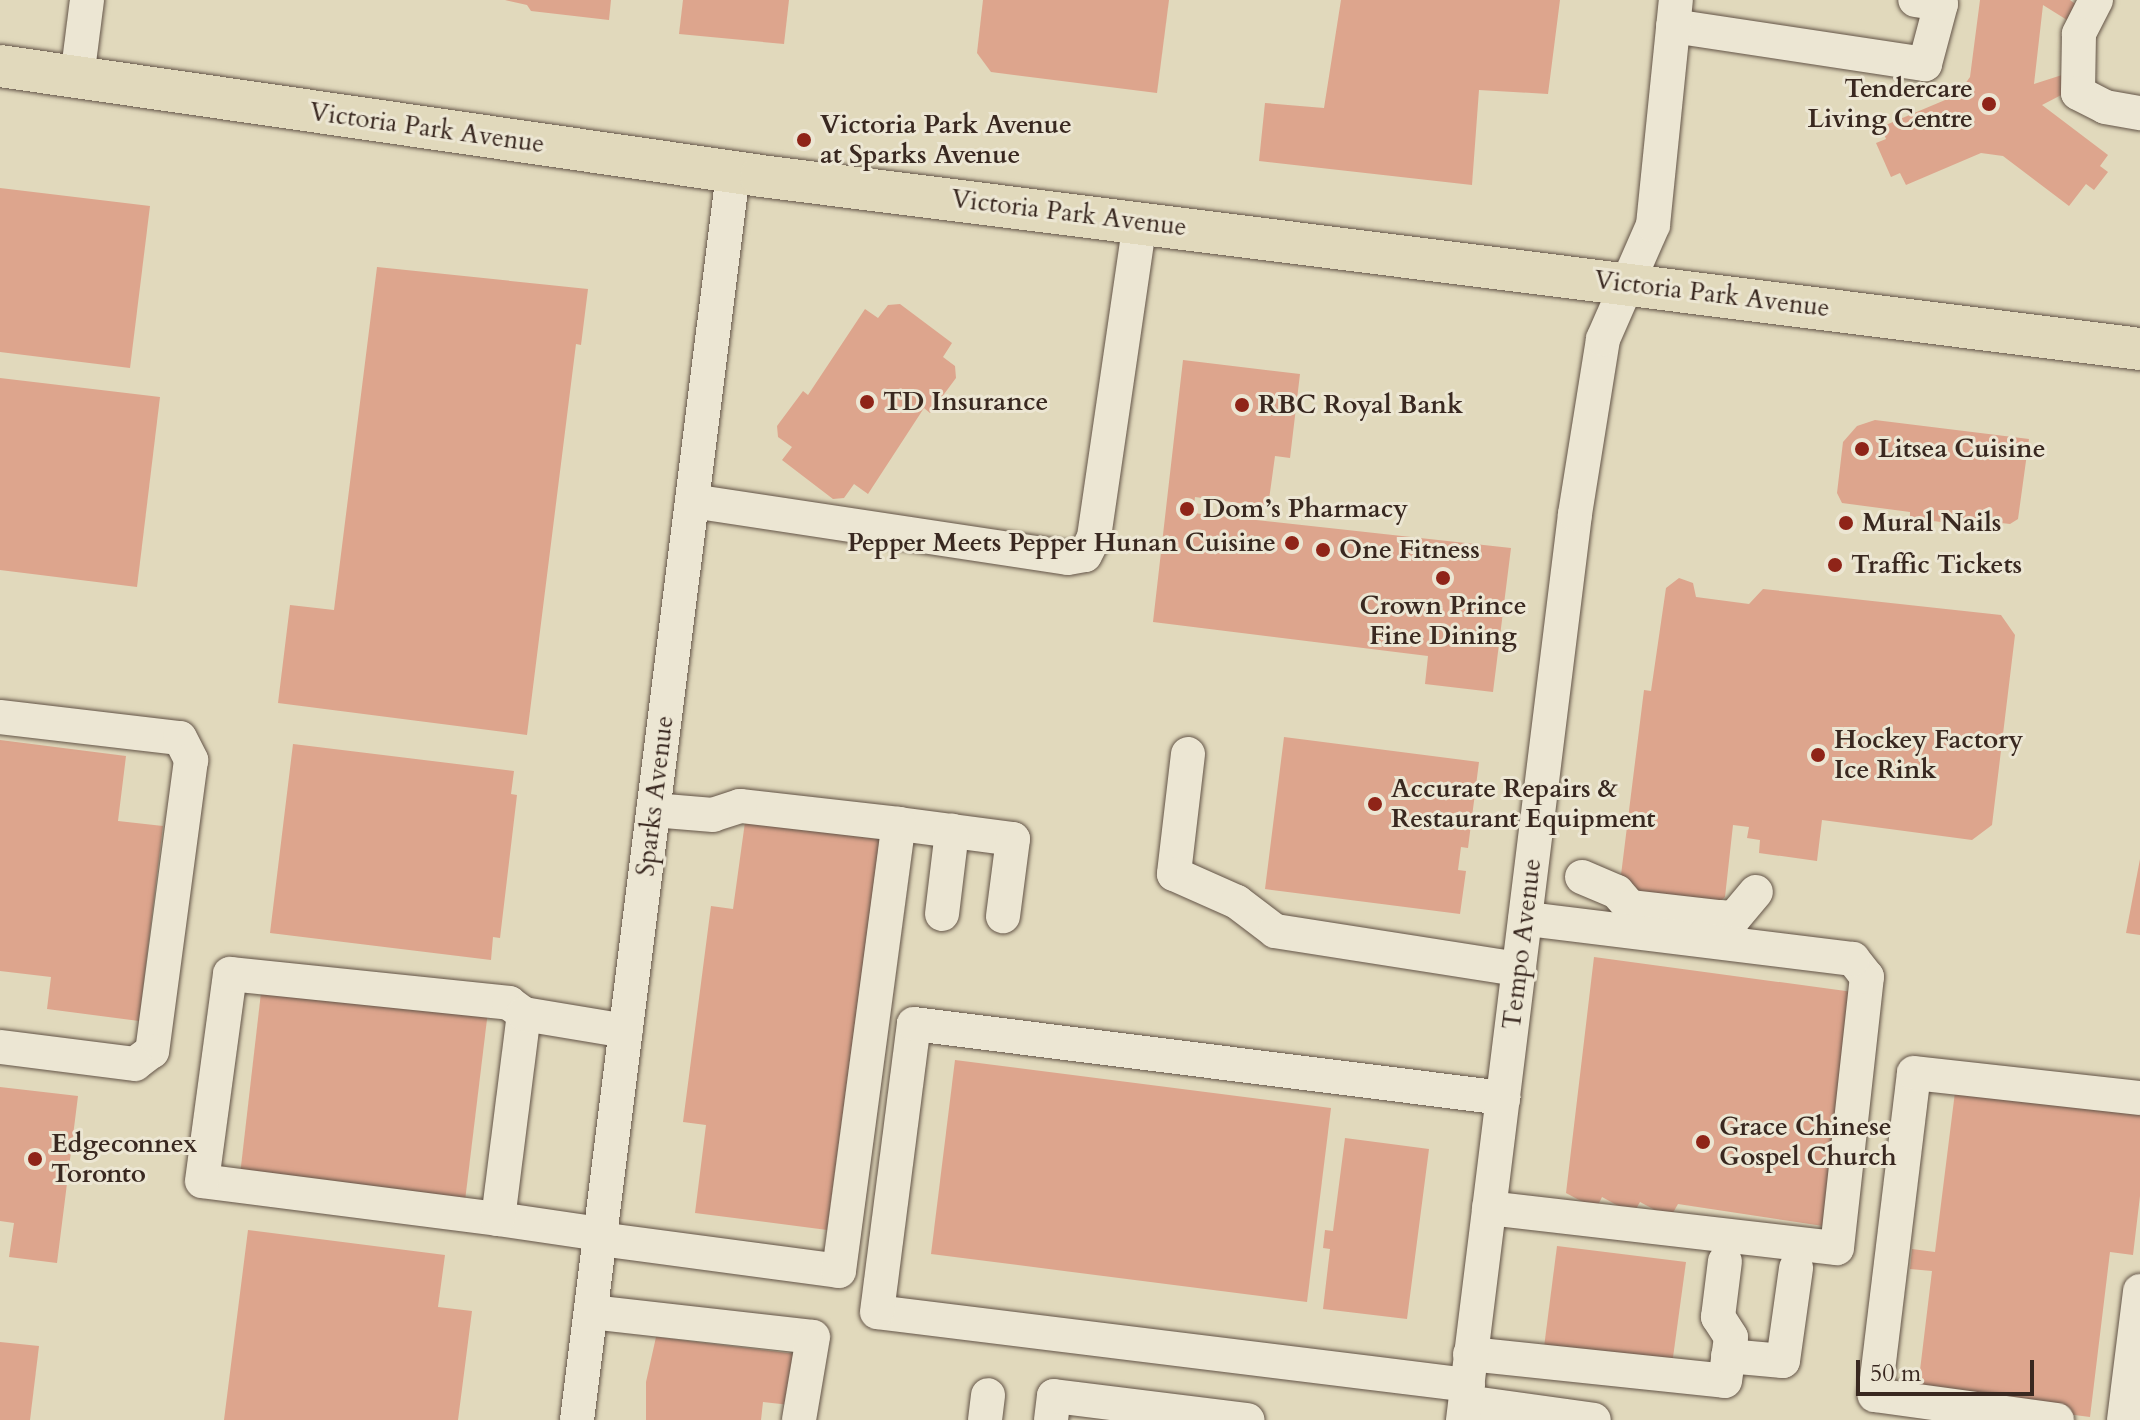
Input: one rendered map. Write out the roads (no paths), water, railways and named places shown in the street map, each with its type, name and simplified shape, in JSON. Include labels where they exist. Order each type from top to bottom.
[{"type":"main road","name":"Victoria Park Avenue","points":[[0,66],[733,172],[2140,349]]},
{"type":"street","points":[[77,78],[87,0]]},
{"type":"street","points":[[1674,13],[1925,64],[1941,4],[1915,0]]},
{"type":"street","points":[[2096,0],[2079,34],[2078,93],[2105,107],[2140,113]]},
{"type":"street","name":"Tempo Avenue","points":[[1467,1390],[1584,454],[1603,339],[1653,225],[1674,13]]},
{"type":"street","name":"Sparks Avenue","points":[[577,1420],[600,1236],[601,1027],[653,810],[733,172]]},
{"type":"street","points":[[692,501],[1068,558],[1085,555],[1094,537],[1140,222]]},
{"type":"street","points":[[0,717],[180,738],[191,760],[152,1051],[135,1064],[0,1047]]},
{"type":"street","points":[[1188,754],[1174,874],[1237,902],[1275,931],[1519,969]]},
{"type":"street","points":[[653,810],[713,815],[740,806],[1013,839],[1003,916]]},
{"type":"street","points":[[601,1027],[524,1014],[509,1003],[230,974],[202,1181],[498,1219],[839,1271],[899,824]]},
{"type":"street","points":[[942,914],[952,831]]},
{"type":"street","points":[[1582,877],[1617,892],[1630,907],[1719,917],[1734,918],[1756,892]]},
{"type":"street","points":[[1489,1208],[1837,1248],[1867,977],[1853,959],[1525,919]]},
{"type":"street","points":[[498,1219],[524,1014]]},
{"type":"street","points":[[1503,1098],[914,1024],[877,1312],[1467,1390],[1594,1420]]},
{"type":"street","points":[[2057,1420],[1875,1395],[1914,1073],[2140,1098]]},
{"type":"street","points":[[1467,1390],[1725,1381],[1731,1337],[1718,1317],[1725,1261]]},
{"type":"street","points":[[1728,1356],[1783,1361],[1796,1268]]},
{"type":"street","points":[[2124,1420],[2140,1291]]},
{"type":"street","points":[[591,1312],[813,1337],[799,1420]]},
{"type":"street","points":[[1051,1420],[1054,1396],[1130,1413],[1248,1420]]},
{"type":"place","name":"Tendercare Living Centre","points":[[1989,104]]},
{"type":"place","name":"Victoria Park Avenue at Sparks Avenue","points":[[804,140]]},
{"type":"place","name":"TD Insurance","points":[[867,402]]},
{"type":"place","name":"RBC Royal Bank","points":[[1242,405]]},
{"type":"place","name":"Litsea Cuisine","points":[[1862,449]]},
{"type":"place","name":"Dom’s Pharmacy","points":[[1187,509]]},
{"type":"place","name":"Mural Nails","points":[[1846,523]]},
{"type":"place","name":"Pepper Meets Pepper Hunan Cuisine","points":[[1292,543]]},
{"type":"place","name":"One Fitness","points":[[1323,550]]},
{"type":"place","name":"Traffic Tickets","points":[[1835,565]]},
{"type":"place","name":"Crown Prince Fine Dining","points":[[1443,578]]},
{"type":"place","name":"Hockey Factory Ice Rink","points":[[1818,755]]},
{"type":"place","name":"Accurate Repairs & Restaurant Equipment","points":[[1375,804]]},
{"type":"place","name":"Grace Chinese Gospel Church","points":[[1703,1142]]},
{"type":"place","name":"Edgeconnex Toronto","points":[[35,1159]]}]
